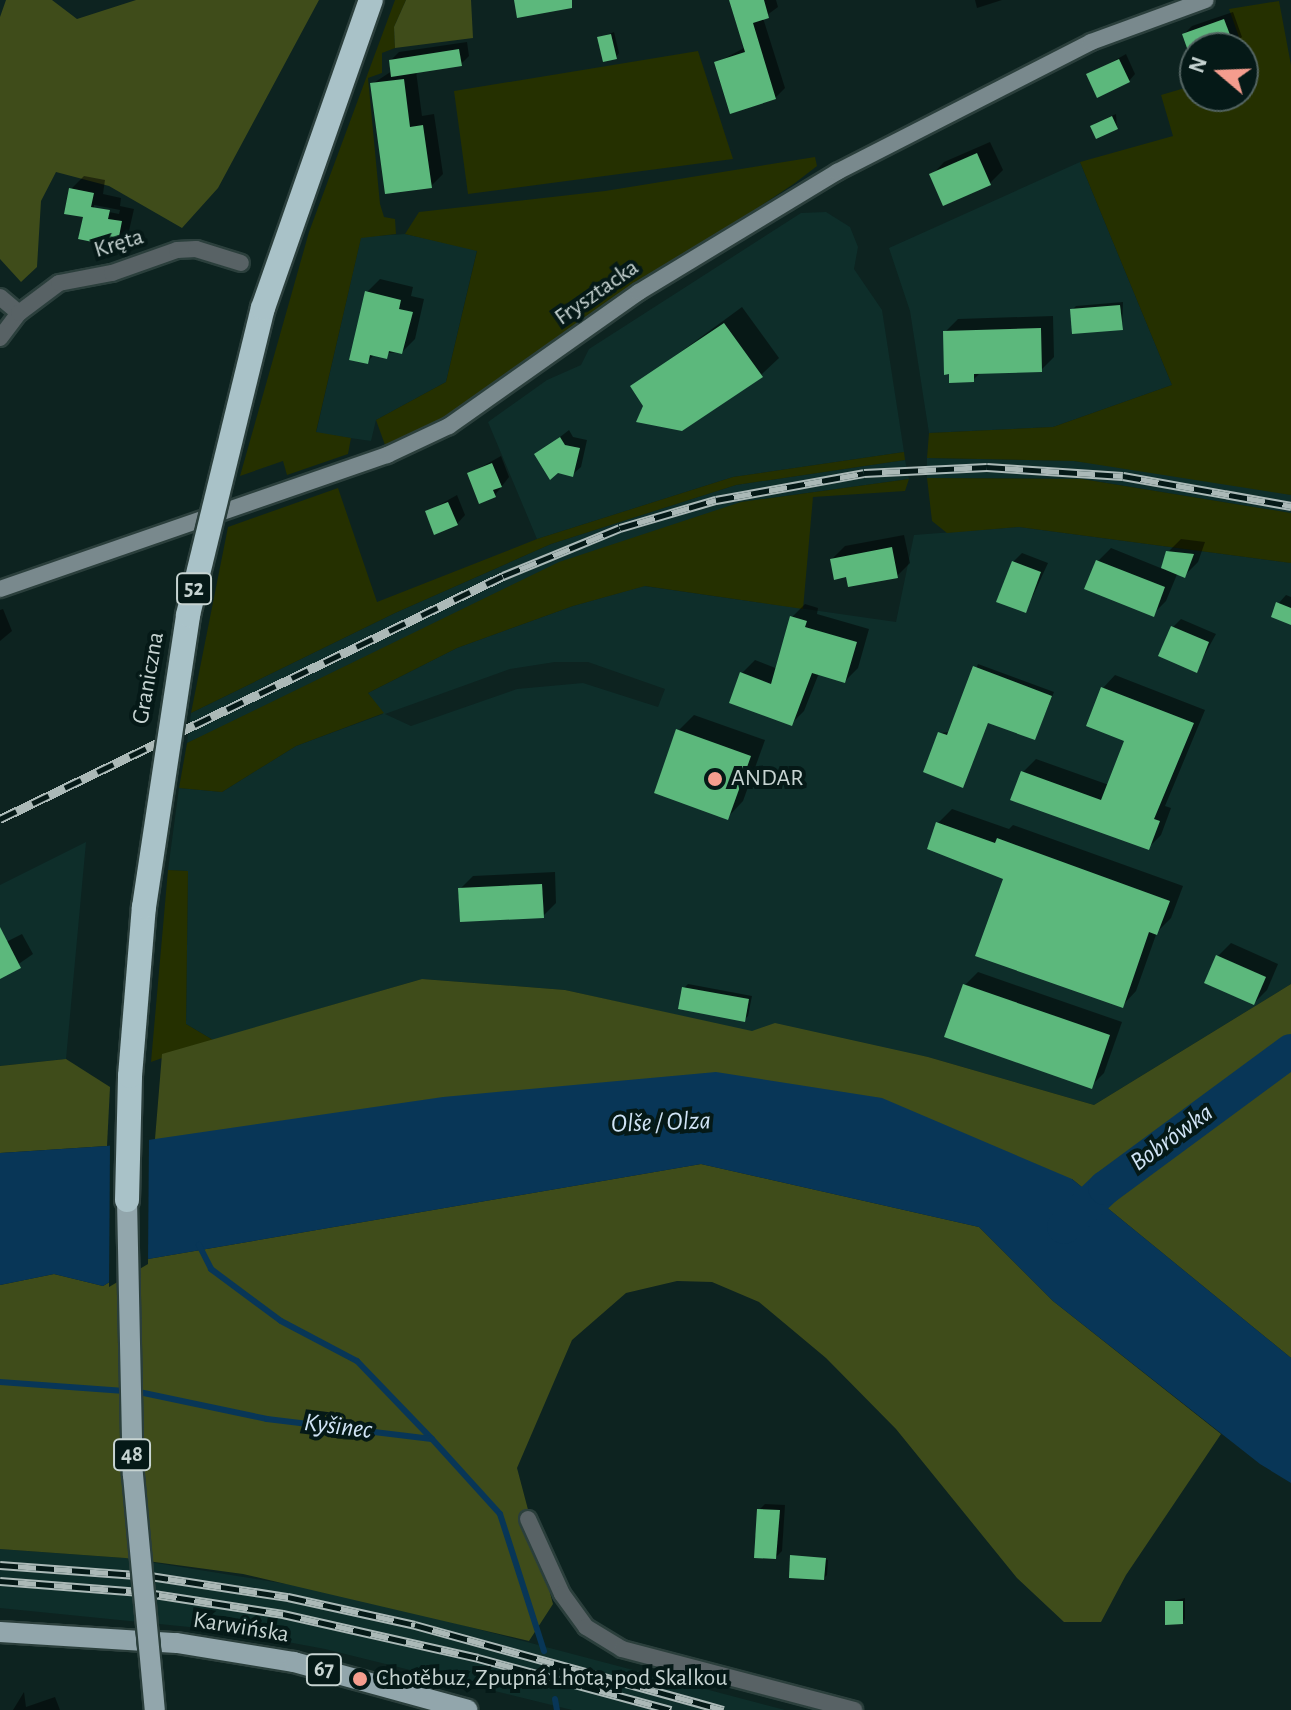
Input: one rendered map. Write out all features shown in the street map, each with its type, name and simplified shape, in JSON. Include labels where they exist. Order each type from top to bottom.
[{"type":"highway","name":"Graniczna","points":[[127,1200],[140,947],[156,809],[188,615],[263,308],[371,0]]},
{"type":"main road","name":"48","points":[[127,1200],[133,1475],[155,1710]]},
{"type":"main road","name":"Karwińska","points":[[0,1632],[177,1643],[294,1662],[468,1710]]},
{"type":"street","name":"Frysztacka","points":[[0,589],[387,455],[449,426],[639,292],[837,172],[1091,42],[1206,0]]},
{"type":"street","name":"Kręta","points":[[0,338],[19,313],[59,283],[112,273],[177,250],[196,249],[241,263]]},
{"type":"street","points":[[0,297],[19,313]]},
{"type":"street","points":[[528,1519],[562,1594],[586,1627],[622,1649],[854,1710]]},
{"type":"shaded area","points":[[1080,162],[1172,385],[1053,427],[929,433],[910,311],[889,248]]},
{"type":"shaded area","points":[[826,212],[850,227],[858,247],[854,269],[882,310],[904,452],[733,477],[537,539],[488,422],[547,380],[581,365],[589,349],[801,213]]},
{"type":"shaded area","points":[[405,234],[477,250],[446,382],[376,420],[371,441],[316,433],[361,237]]},
{"type":"shaded area","points":[[927,458],[1074,461],[1205,478],[1291,495],[1291,513],[1082,479],[927,478]]},
{"type":"shaded area","points":[[905,460],[909,479],[741,502],[187,743],[191,713],[395,613],[551,544],[736,485]]},
{"type":"shaded area","points":[[1019,527],[1291,563],[1291,984],[1094,1105],[928,1057],[752,1032],[565,990],[422,979],[213,1040],[186,1024],[188,871],[168,870],[179,788],[222,792],[296,746],[383,714],[368,693],[457,648],[573,606],[644,586],[896,622],[914,535]],"holes":[[[555,662],[588,662],[665,689],[658,707],[583,683],[517,689],[411,726],[385,714],[510,669]]]},
{"type":"shaded area","points":[[86,842],[66,1059],[0,1066],[0,885]]},
{"type":"shaded area","points":[[0,1549],[125,1558],[337,1592],[785,1710],[572,1710],[325,1649],[229,1631],[0,1608]]},
{"type":"green space","points":[[6,0],[52,0],[77,19],[136,0],[319,0],[218,188],[182,228],[109,186],[56,172],[41,201],[37,267],[21,282],[0,259],[0,17]]},
{"type":"green space","points":[[395,0],[406,0],[394,27],[395,48],[382,53],[382,73],[368,78],[380,204],[384,217],[395,219],[396,234],[361,238],[316,432],[351,438],[348,454],[287,475],[283,461],[240,476],[309,232]]},
{"type":"green space","points":[[406,0],[471,0],[473,38],[395,48],[394,27]]},
{"type":"green space","points":[[1279,1],[1291,65],[1291,495],[1074,461],[927,458],[929,433],[1053,427],[1172,385],[1080,162],[1173,136],[1161,95],[1179,90],[1179,112],[1259,112],[1259,32],[1237,32],[1229,9]]},
{"type":"green space","points":[[698,51],[733,159],[468,194],[454,91]]},
{"type":"green space","points":[[815,157],[817,166],[795,183],[433,424],[385,445],[376,420],[446,382],[477,251],[405,234],[419,212],[605,191]]},
{"type":"green space","points":[[904,452],[905,460],[736,485],[551,544],[395,613],[191,713],[228,527],[338,488],[377,602],[537,539],[733,477]]},
{"type":"green space","points":[[927,478],[1082,479],[1291,513],[1291,563],[1019,527],[947,533],[932,521]]},
{"type":"green space","points":[[909,479],[905,491],[813,497],[803,609],[645,586],[573,606],[457,648],[368,693],[384,713],[296,746],[222,792],[179,788],[187,743],[559,562],[741,502]]},
{"type":"green space","points":[[168,870],[188,871],[186,1024],[213,1040],[151,1062]]},
{"type":"green space","points":[[422,979],[565,990],[752,1031],[775,1023],[928,1057],[1094,1105],[1291,984],[1291,1358],[1072,1179],[155,1139],[162,1054]]},
{"type":"green space","points":[[66,1059],[110,1087],[107,1146],[0,1153],[0,1066]]},
{"type":"green space","points":[[701,1164],[979,1227],[1053,1301],[1221,1434],[1126,1575],[1101,1622],[1064,1622],[1017,1578],[896,1429],[826,1358],[759,1302],[712,1282],[677,1281],[626,1293],[572,1340],[517,1468],[553,1604],[529,1641],[243,1574],[125,1558],[0,1549],[0,1285],[54,1274],[103,1286],[148,1259]]},
{"type":"water","name":"Olše / Olza","points":[[716,1072],[882,1098],[1072,1179],[1291,1358],[1291,1483],[1260,1464],[1053,1301],[979,1227],[701,1164],[148,1259],[103,1286],[54,1274],[0,1285],[0,1153],[107,1146],[443,1097]]},
{"type":"pier","points":[[149,1136],[148,1264],[109,1287],[110,1142]]},
{"type":"building","points":[[514,0],[572,0],[572,8],[517,18]]},
{"type":"building","points":[[729,0],[764,0],[769,18],[753,23],[776,99],[730,114],[714,62],[745,52]]},
{"type":"building","points":[[1224,19],[1229,32],[1188,32]]},
{"type":"building","points":[[611,34],[617,59],[603,62],[597,37]]},
{"type":"building","points":[[459,49],[462,66],[391,77],[389,60]]},
{"type":"building","points":[[1119,59],[1130,82],[1097,98],[1086,74]]},
{"type":"building","points":[[404,79],[410,127],[423,125],[432,188],[385,194],[370,83]]},
{"type":"building","points":[[1112,116],[1118,129],[1096,139],[1090,126]]},
{"type":"building","points":[[977,153],[991,185],[943,206],[929,174]]},
{"type":"building","points":[[69,188],[94,193],[91,207],[110,210],[108,219],[122,221],[117,247],[78,239],[83,217],[64,214]]},
{"type":"building","points":[[365,291],[401,300],[399,309],[413,312],[402,354],[389,351],[387,359],[370,355],[368,364],[349,360]]},
{"type":"building","points":[[1120,305],[1123,330],[1072,334],[1070,309]]},
{"type":"building","points":[[724,323],[763,377],[682,431],[636,422],[643,406],[630,386]]},
{"type":"building","points":[[1041,328],[1042,372],[974,374],[974,382],[949,383],[949,374],[944,375],[943,331]]},
{"type":"building","points":[[560,437],[565,445],[580,448],[573,477],[558,473],[550,480],[534,454]]},
{"type":"building","points":[[492,463],[502,487],[493,490],[496,497],[479,504],[467,473]]},
{"type":"building","points":[[448,502],[458,525],[434,535],[425,511]]},
{"type":"building","points":[[892,547],[898,578],[848,587],[846,577],[834,580],[830,559]]},
{"type":"building","points":[[1166,551],[1194,554],[1185,578],[1161,568]]},
{"type":"building","points":[[1096,560],[1165,587],[1154,617],[1084,589]]},
{"type":"building","points":[[1012,561],[1041,572],[1026,613],[996,602]]},
{"type":"building","points":[[1276,602],[1291,608],[1291,625],[1271,617]]},
{"type":"building","points":[[790,616],[807,621],[805,627],[857,642],[845,683],[812,673],[792,726],[729,703],[740,672],[771,684]]},
{"type":"building","points":[[1171,626],[1209,642],[1197,673],[1158,656]]},
{"type":"building","points":[[973,666],[1052,696],[1035,740],[988,723],[963,788],[923,772],[938,732],[947,735]]},
{"type":"building","points":[[1101,687],[1194,723],[1154,819],[1160,821],[1149,850],[1010,800],[1021,771],[1101,800],[1124,741],[1086,726]]},
{"type":"building","name":"ANDAR","points":[[676,729],[751,756],[728,820],[654,793]]},
{"type":"building","points":[[936,822],[995,843],[997,838],[1170,901],[1157,935],[1149,932],[1123,1008],[975,956],[1003,879],[927,849]]},
{"type":"building","points":[[542,884],[544,918],[460,922],[458,888]]},
{"type":"building","points":[[0,927],[21,968],[0,979]]},
{"type":"building","points":[[1216,955],[1266,977],[1254,1005],[1204,983]]},
{"type":"building","points":[[963,984],[1110,1035],[1092,1089],[944,1037]]},
{"type":"building","points":[[682,987],[749,999],[745,1022],[678,1009]]},
{"type":"building","points":[[757,1509],[780,1510],[776,1559],[754,1558]]},
{"type":"building","points":[[790,1555],[826,1558],[824,1580],[789,1578]]},
{"type":"building","points":[[1165,1601],[1183,1601],[1183,1624],[1165,1625]]},
{"type":"waterway","name":"Bobrówka","points":[[1064,1227],[1105,1188],[1291,1051]]},
{"type":"waterway","points":[[199,1245],[211,1269],[281,1321],[357,1361],[432,1439]]},
{"type":"waterway","name":"Kyšinec","points":[[0,1382],[139,1392],[267,1419],[432,1439],[500,1514],[544,1651]]},
{"type":"waterway","name":"Kyšinec","points":[[555,1699],[557,1710]]},
{"type":"railway","points":[[0,819],[503,576],[620,528],[716,500],[864,473],[987,467],[1123,476],[1291,506]]},
{"type":"railway","points":[[0,1565],[150,1576],[288,1597],[415,1625],[723,1710]]},
{"type":"railway","points":[[0,1581],[141,1592],[283,1614],[478,1658],[671,1710]]},
{"type":"place","name":"ANDAR","points":[[715,779]]},
{"type":"place","name":"Chotěbuz, Zpupná Lhota, pod Skalkou","points":[[360,1679]]}]
